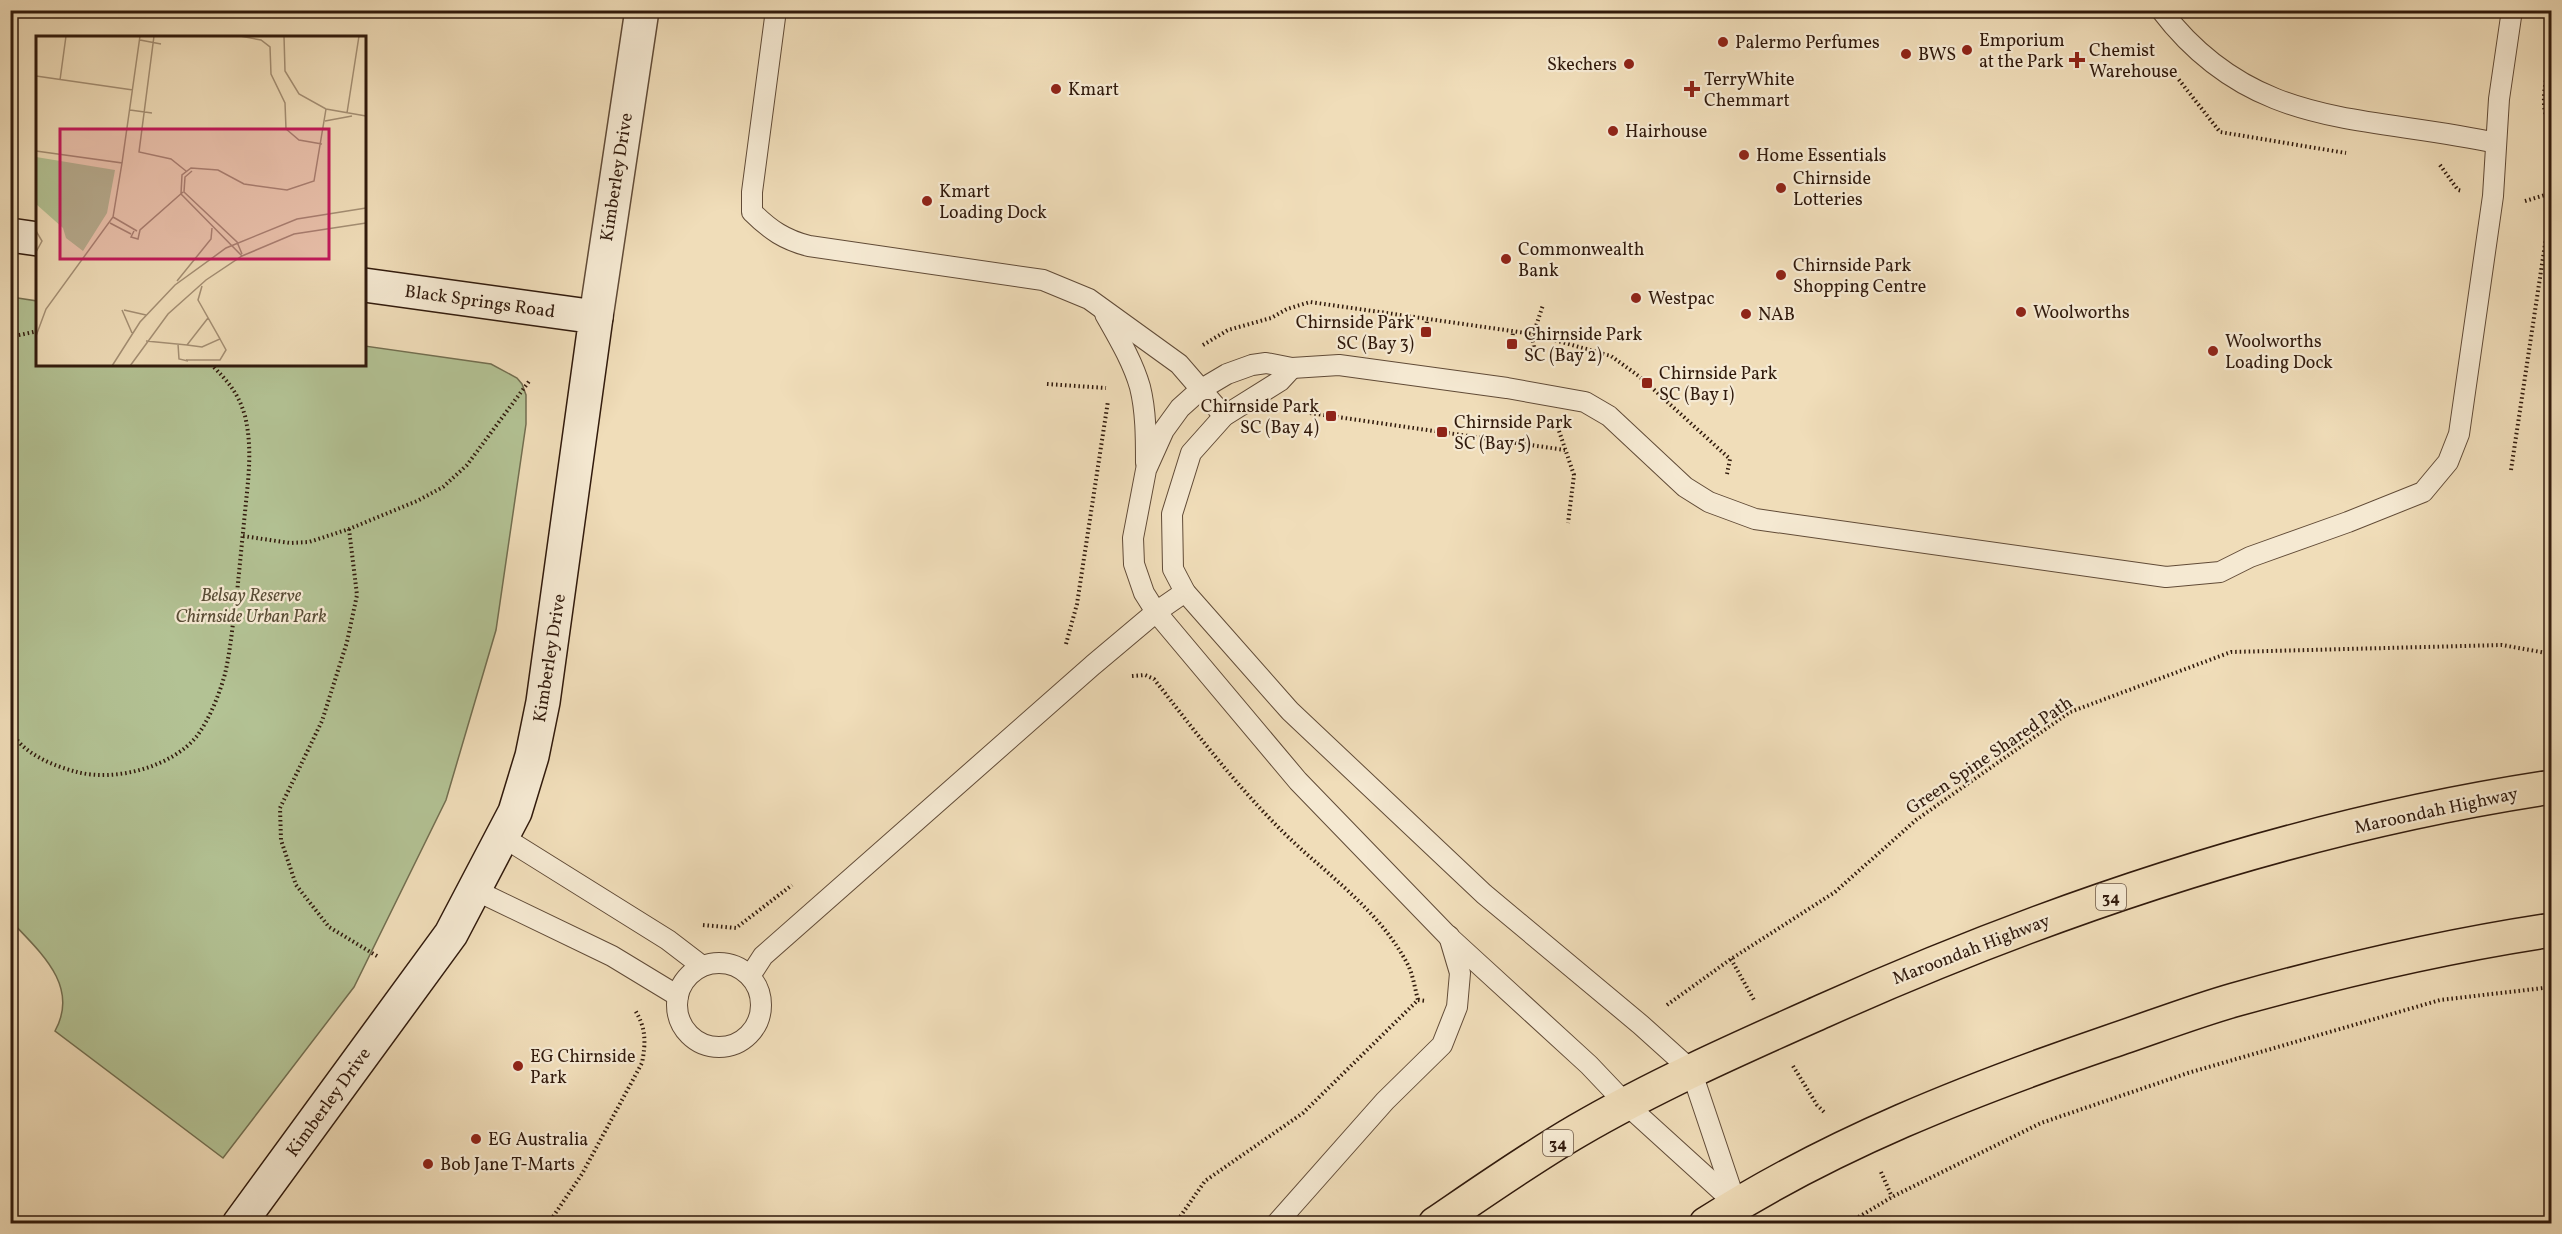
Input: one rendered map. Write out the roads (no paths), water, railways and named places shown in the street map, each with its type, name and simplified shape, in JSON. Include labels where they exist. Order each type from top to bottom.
[{"type":"highway","name":"Maroondah Highway","points":[[1435,1224],[1578,1130],[1691,1070],[1913,971],[2021,929],[2151,883],[2259,850],[2373,821],[2552,787]]},
{"type":"highway","points":[[1706,1224],[1736,1204],[1852,1142],[2014,1075],[2233,1000],[2469,943],[2552,930]]},
{"type":"main road","name":"Kimberley Drive","points":[[239,1224],[451,934],[504,837],[515,812],[532,756],[543,702],[596,317],[642,10]]},
{"type":"main road","points":[[10,235],[36,239]]},
{"type":"main road","name":"Black Springs Road","points":[[366,285],[596,317]]},
{"type":"lane","points":[[776,10],[752,192],[752,212],[770,230],[791,242],[809,246],[1043,280],[1059,285],[1101,307],[1179,364],[1224,416]]},
{"type":"lane","points":[[2161,10],[2178,33],[2207,60],[2238,82],[2276,101],[2312,112],[2378,125],[2457,134],[2496,143]]},
{"type":"lane","points":[[1736,1204],[1448,936],[1298,781],[1156,612],[1144,593],[1134,564],[1132,538],[1146,470],[1164,430],[1180,408],[1200,390],[1227,374],[1252,365],[1266,363],[1292,368],[1339,365],[1585,402],[1609,416],[1684,487],[1709,502],[1755,519],[2166,577],[2220,572],[2250,557],[2423,492],[2448,462],[2459,434],[2493,196],[2499,99],[2511,10]]},
{"type":"lane","points":[[1101,307],[1121,342],[1140,386],[1145,428],[1146,470]]},
{"type":"lane","points":[[1292,368],[1281,381],[1224,416],[1191,453],[1172,514],[1173,569],[1185,592],[1290,711],[1484,894],[1641,1025],[1691,1070],[1736,1204]]},
{"type":"lane","points":[[750,976],[763,956],[1093,666],[1156,612],[1185,592]]},
{"type":"lane","points":[[504,837],[668,940],[702,966]]},
{"type":"lane","points":[[475,890],[612,956],[678,996]]},
{"type":"lane","points":[[1276,1224],[1385,1101],[1442,1044],[1457,1007],[1460,973],[1448,936]]},
{"type":"lane","points":[[727,964],[740,968],[750,976],[758,988],[762,1001],[761,1015],[755,1028],[748,1036],[730,1046],[710,1047],[689,1035],[679,1017],[678,996],[682,984],[702,966],[727,964]]},
{"type":"place","name":"Palermo Perfumes","points":[[1723,42]]},
{"type":"place","name":"Emporium at the Park","points":[[1967,50]]},
{"type":"place","name":"BWS","points":[[1906,54]]},
{"type":"place","name":"Chemist Warehouse","points":[[2077,60]]},
{"type":"place","name":"Skechers","points":[[1629,64]]},
{"type":"place","name":"Kmart","points":[[1056,89]]},
{"type":"place","name":"TerryWhite Chemmart","points":[[1692,89]]},
{"type":"place","name":"Hairhouse","points":[[1613,131]]},
{"type":"place","name":"Home Essentials","points":[[1744,155]]},
{"type":"place","name":"Chirnside Lotteries","points":[[1781,188]]},
{"type":"place","name":"Kmart Loading Dock","points":[[927,201]]},
{"type":"place","name":"Commonwealth Bank","points":[[1506,259]]},
{"type":"place","name":"Chirnside Park Shopping Centre","points":[[1781,275]]},
{"type":"place","name":"Westpac","points":[[1636,298]]},
{"type":"place","name":"Woolworths","points":[[2021,312]]},
{"type":"place","name":"NAB","points":[[1746,314]]},
{"type":"place","name":"Chirnside Park SC (Bay 3)","points":[[1426,332]]},
{"type":"place","name":"Chirnside Park SC (Bay 2)","points":[[1512,344]]},
{"type":"place","name":"Woolworths Loading Dock","points":[[2213,351]]},
{"type":"place","name":"Chirnside Park SC (Bay 1)","points":[[1647,383]]},
{"type":"place","name":"Chirnside Park SC (Bay 4)","points":[[1331,416]]},
{"type":"place","name":"Chirnside Park SC (Bay 5)","points":[[1442,432]]},
{"type":"place","name":"EG Chirnside Park","points":[[518,1066]]},
{"type":"place","name":"EG Australia","points":[[476,1139]]},
{"type":"place","name":"Bob Jane T-Marts","points":[[428,1164]]},
{"type":"park label","name":"Belsay Reserve Chirnside Urban Park","points":[[251,605]]}]
